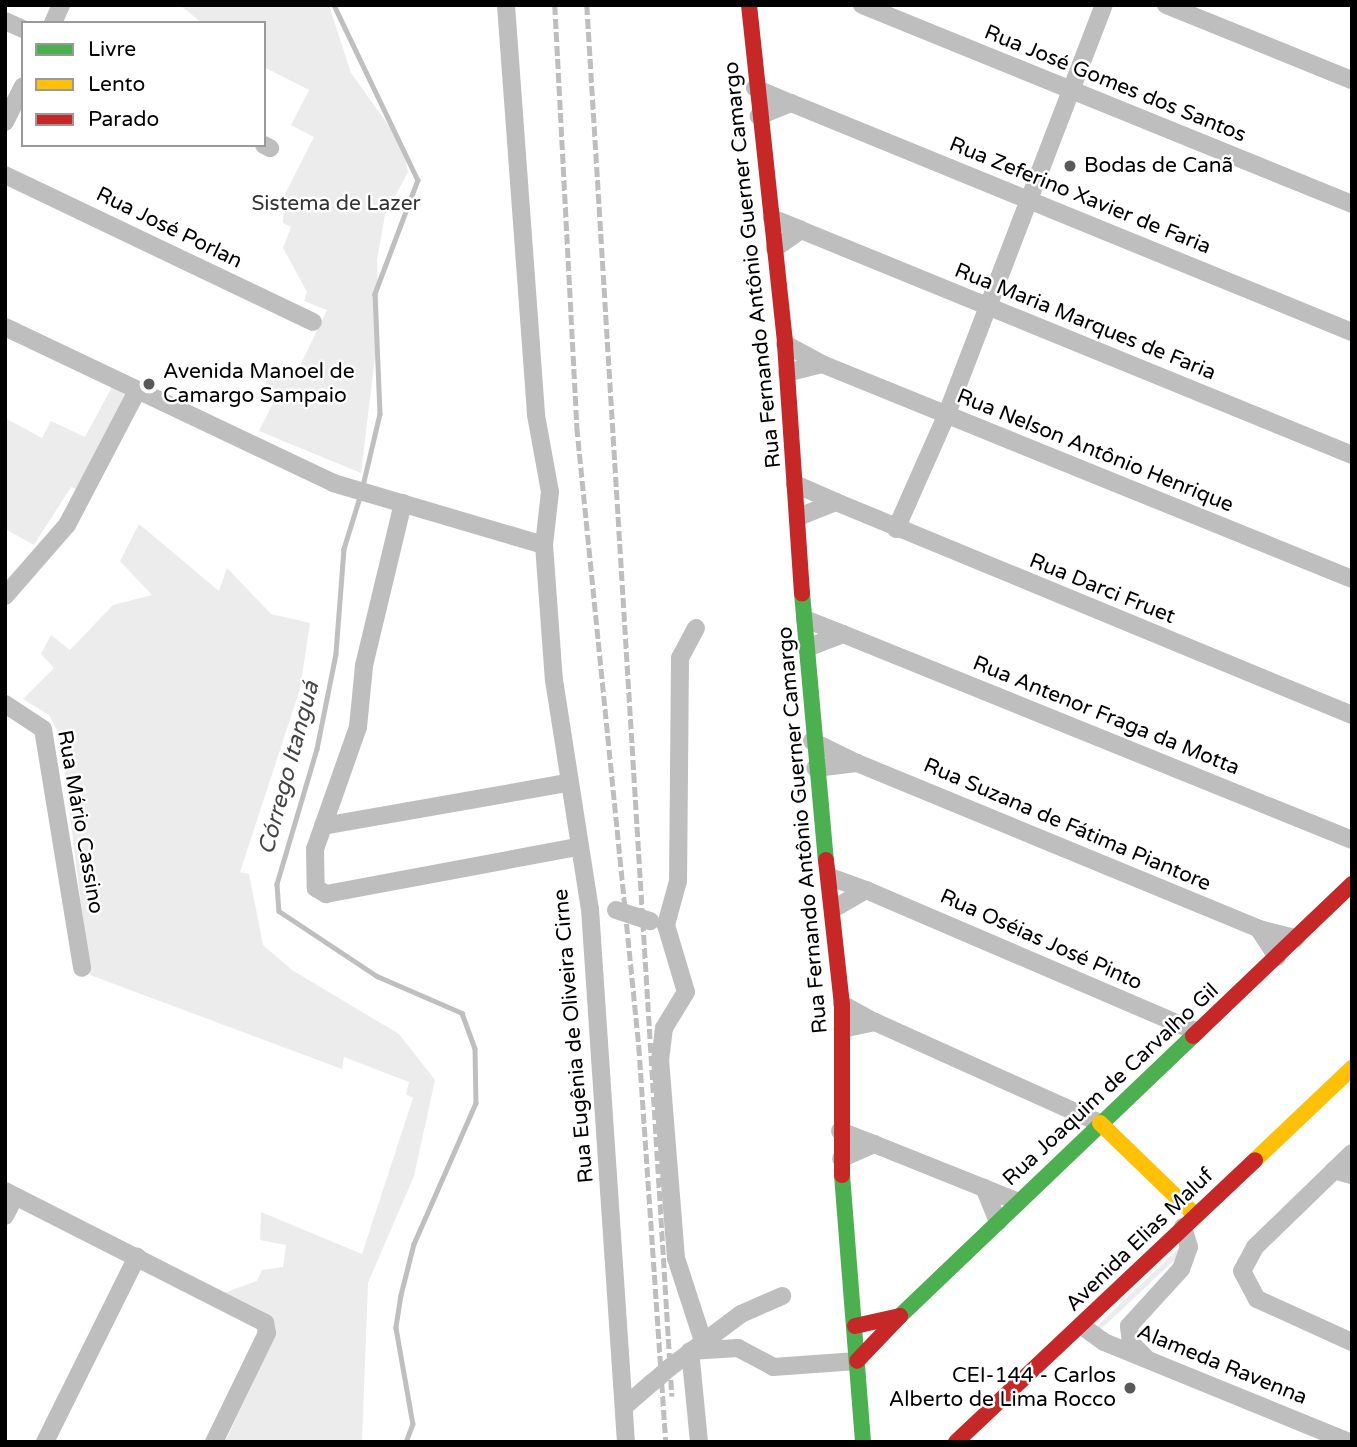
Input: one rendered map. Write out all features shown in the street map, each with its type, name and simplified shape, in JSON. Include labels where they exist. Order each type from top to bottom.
[{"type":"street","points":[[54,21],[61,5]]},
{"type":"street","name":"Rua Eugênia de Oliveira Cirne","points":[[506,5],[536,415],[550,492],[544,545],[567,783],[590,909],[626,1442]]},
{"type":"street","name":"Rua Fernando Antônio Guerner Camargo","points":[[749,5],[755,88],[785,344],[812,741],[830,877],[842,1004],[841,1159],[863,1442]]},
{"type":"street","name":"Rua José Gomes dos Santos","points":[[862,5],[1352,204]]},
{"type":"street","points":[[896,529],[946,416],[1104,5]]},
{"type":"street","points":[[1166,5],[1352,80]]},
{"type":"street","points":[[5,21],[21,28]]},
{"type":"street","name":"Rua Zeferino Xavier de Faria","points":[[755,88],[1352,332]]},
{"type":"street","points":[[5,122],[21,90]]},
{"type":"street","points":[[759,116],[791,103]]},
{"type":"street","name":"Rua José Porlan","points":[[5,175],[313,322]]},
{"type":"street","name":"Rua Maria Marques de Faria","points":[[772,218],[1352,455]]},
{"type":"street","points":[[775,248],[801,230]]},
{"type":"street","points":[[5,327],[136,393],[347,487],[544,545]]},
{"type":"street","name":"Rua Nelson Antônio Henrique","points":[[785,344],[822,364],[946,416],[1352,579]]},
{"type":"street","points":[[787,373],[822,364]]},
{"type":"street","points":[[5,596],[66,525],[136,393]]},
{"type":"street","name":"Rua Darci Fruet","points":[[795,484],[896,529],[1352,715]]},
{"type":"street","points":[[798,517],[836,502]]},
{"type":"street","points":[[403,503],[364,666],[358,727],[323,826],[313,866],[316,888],[326,894],[578,847]]},
{"type":"street","name":"Rua Antenor Fraga da Motta","points":[[805,619],[1352,840]]},
{"type":"street","points":[[696,628],[680,658],[678,881],[658,923],[686,992],[664,1028],[660,1059],[668,1195],[676,1258],[696,1346],[699,1442]]},
{"type":"street","points":[[807,648],[843,634]]},
{"type":"street","name":"Rua Mário Cassino","points":[[5,704],[43,729],[82,968]]},
{"type":"street","name":"Rua Suzana de Fátima Piantore","points":[[812,741],[1259,929],[1296,938]]},
{"type":"street","points":[[815,768],[858,762]]},
{"type":"street","points":[[323,826],[567,783]]},
{"type":"street","name":"Rua Oséias José Pinto","points":[[830,877],[1197,1032]]},
{"type":"street","name":"Rua Joaquim de Carvalho Gil","points":[[857,1360],[1100,1123],[1352,884]]},
{"type":"street","points":[[833,909],[866,890]]},
{"type":"street","points":[[590,909],[617,910],[658,923]]},
{"type":"street","points":[[1259,929],[1277,957]]},
{"type":"street","points":[[842,1004],[875,1022],[1100,1123],[1189,1222],[1189,1247],[1181,1269],[1129,1326],[1131,1343],[1145,1357]]},
{"type":"street","points":[[843,1029],[875,1022]]},
{"type":"street","name":"Avenida Elias Maluf","points":[[956,1442],[1082,1326],[1352,1068]]},
{"type":"street","points":[[841,1131],[1018,1202]]},
{"type":"street","points":[[841,1159],[874,1144]]},
{"type":"street","points":[[1352,1153],[1255,1247],[1243,1281],[1257,1299],[1352,1342]]},
{"type":"street","points":[[1334,1170],[1352,1175]]},
{"type":"street","points":[[984,1188],[998,1222]]},
{"type":"street","points":[[5,1216],[10,1194],[265,1323],[267,1334],[214,1442]]},
{"type":"street","points":[[45,1442],[137,1257]]},
{"type":"street","points":[[624,1407],[696,1346],[782,1296]]},
{"type":"street","points":[[855,1326],[900,1316]]},
{"type":"street","name":"Alameda Ravenna","points":[[1082,1326],[1104,1342],[1349,1442]]},
{"type":"street","points":[[696,1346],[738,1348],[773,1367],[857,1360]]},
{"type":"green space","name":"Sistema de Lazer","points":[[180,5],[329,5],[351,73],[402,144],[408,172],[385,215],[377,260],[379,324],[361,473],[259,431],[273,403],[259,397],[273,367],[295,376],[327,310],[304,301],[307,292],[283,248],[291,227],[283,223],[284,196],[314,137],[291,125],[309,90],[266,68],[266,21],[200,21]]},
{"type":"green space","points":[[112,387],[127,395],[76,489],[71,487],[34,545],[5,529],[5,418],[42,438],[51,421],[85,437]]},
{"type":"green space","points":[[139,524],[219,591],[227,568],[271,614],[310,623],[300,689],[240,872],[249,874],[263,945],[292,970],[399,1034],[435,1080],[414,1176],[368,1283],[362,1442],[225,1442],[276,1333],[268,1317],[221,1294],[257,1281],[262,1270],[283,1267],[286,1245],[260,1240],[261,1212],[362,1254],[413,1098],[406,1094],[409,1082],[344,1057],[342,1069],[90,975],[60,736],[49,715],[23,699],[54,668],[41,654],[51,635],[70,650],[113,605],[152,595],[120,561]]},
{"type":"green space","points":[[1183,1244],[1180,1255],[1101,1329],[1097,1326]]},
{"type":"waterway","name":"Córrego Itanguá","points":[[334,5],[418,180],[375,294],[380,414],[363,486]]},
{"type":"waterway","name":"Córrego Itanguá","points":[[361,494],[344,549],[336,654],[317,749],[277,884],[279,911],[377,976],[462,1013],[475,1048],[476,1103],[414,1244],[401,1295],[396,1328],[413,1424],[406,1442]]},
{"type":"railway","points":[[555,5],[577,427],[639,1046],[666,1442]]},
{"type":"railway","points":[[587,5],[672,1396]]},
{"type":"traffic: fast","points":[[802,593],[826,860]]},
{"type":"traffic: fast","points":[[900,1316],[1193,1036]]},
{"type":"traffic: fast","points":[[842,1175],[863,1442]]},
{"type":"traffic: slow","points":[[1255,1160],[1352,1068]]},
{"type":"traffic: slow","points":[[1100,1123],[1195,1215]]},
{"type":"traffic: jam","points":[[749,5],[785,344],[802,593]]},
{"type":"traffic: jam","points":[[826,860],[842,1004],[842,1175]]},
{"type":"traffic: jam","points":[[1193,1036],[1352,884]]},
{"type":"traffic: jam","points":[[956,1442],[1255,1160]]},
{"type":"traffic: jam","points":[[855,1326],[900,1316],[857,1361]]},
{"type":"place","name":"Bodas de Canã","points":[[1070,166]]},
{"type":"place","name":"Avenida Manoel de Camargo Sampaio","points":[[149,384]]},
{"type":"place","name":"CEI-144 - Carlos Alberto de Lima Rocco","points":[[1130,1388]]}]
